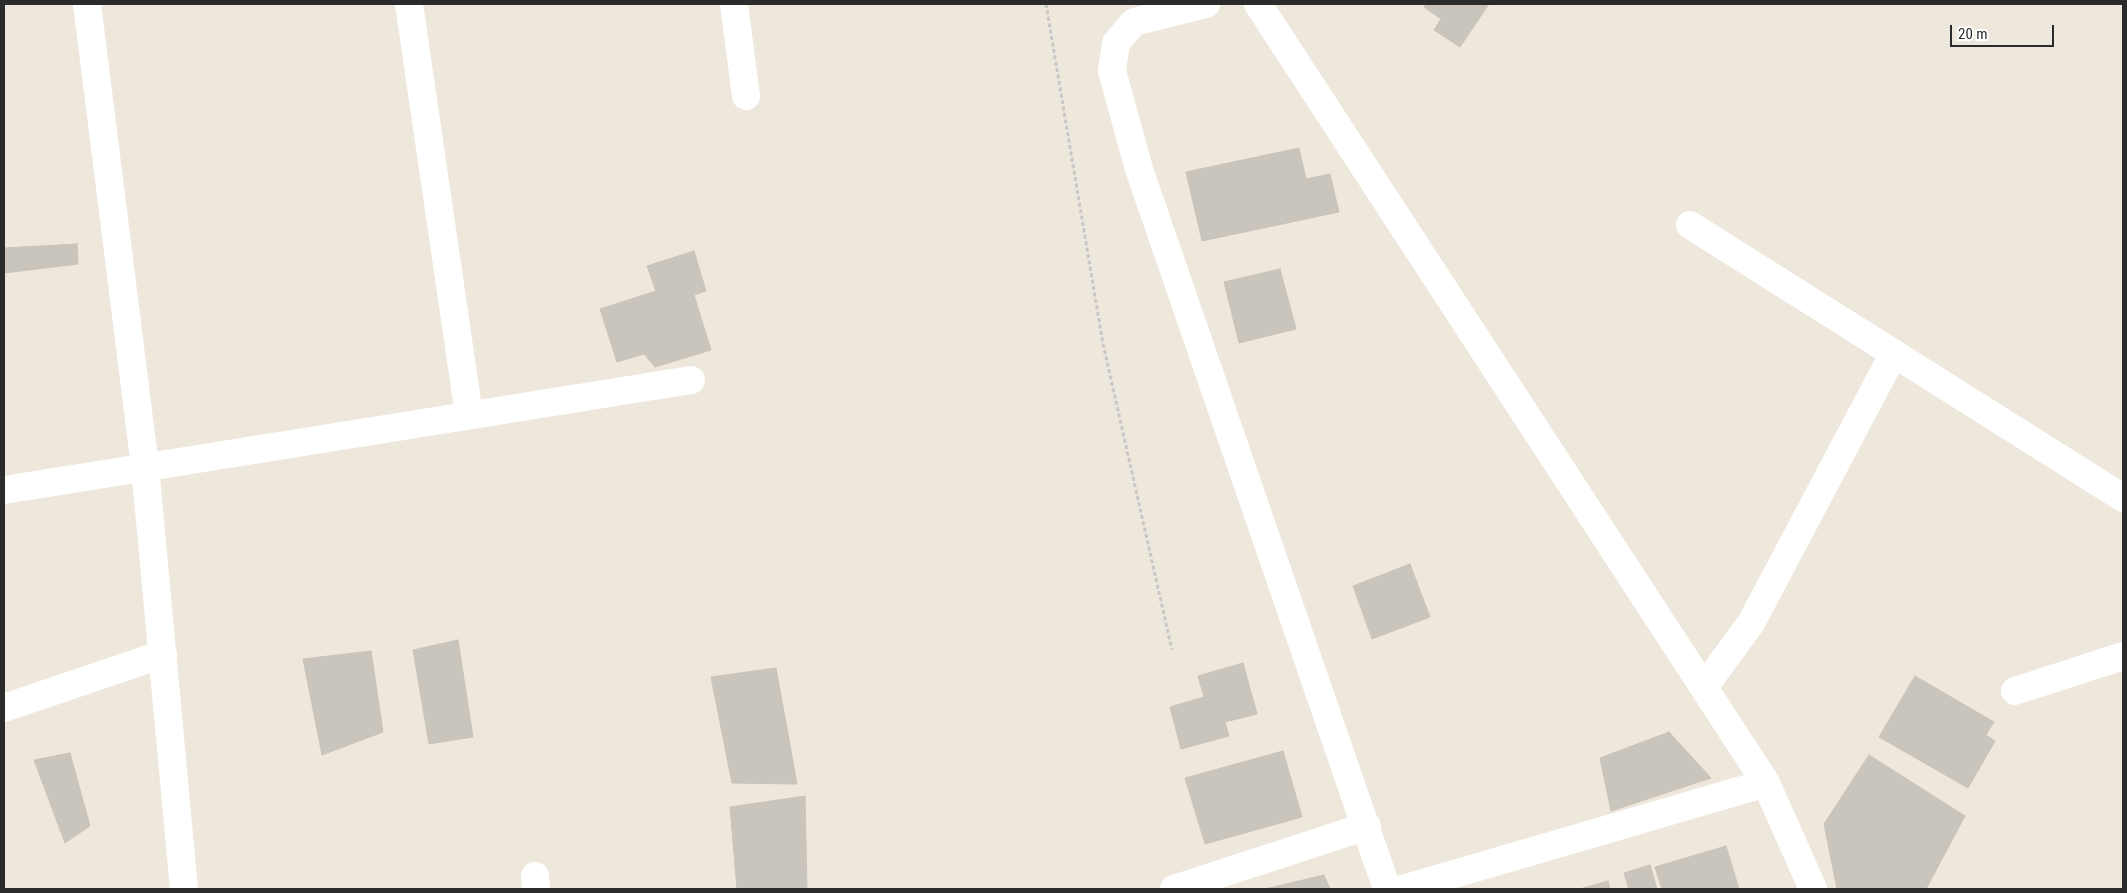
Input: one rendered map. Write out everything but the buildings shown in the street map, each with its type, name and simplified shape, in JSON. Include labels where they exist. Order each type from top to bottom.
[{"type":"street","points":[[87,4],[145,467],[184,889]]},
{"type":"street","points":[[409,4],[469,416]]},
{"type":"street","points":[[734,4],[746,96]]},
{"type":"street","points":[[1206,4],[1134,22],[1116,43],[1112,71],[1139,169],[1387,889]]},
{"type":"street","points":[[1258,4],[1766,783],[1813,889]]},
{"type":"street","points":[[1690,225],[2123,498]]},
{"type":"street","points":[[1704,687],[1752,623],[1894,353]]},
{"type":"street","points":[[4,490],[691,380]]},
{"type":"street","points":[[4,708],[163,654]]},
{"type":"street","points":[[2015,691],[2123,656]]},
{"type":"street","points":[[1403,889],[1766,783]]},
{"type":"street","points":[[1174,889],[1366,826]]},
{"type":"path","points":[[1046,4],[1103,344],[1172,650]]}]
